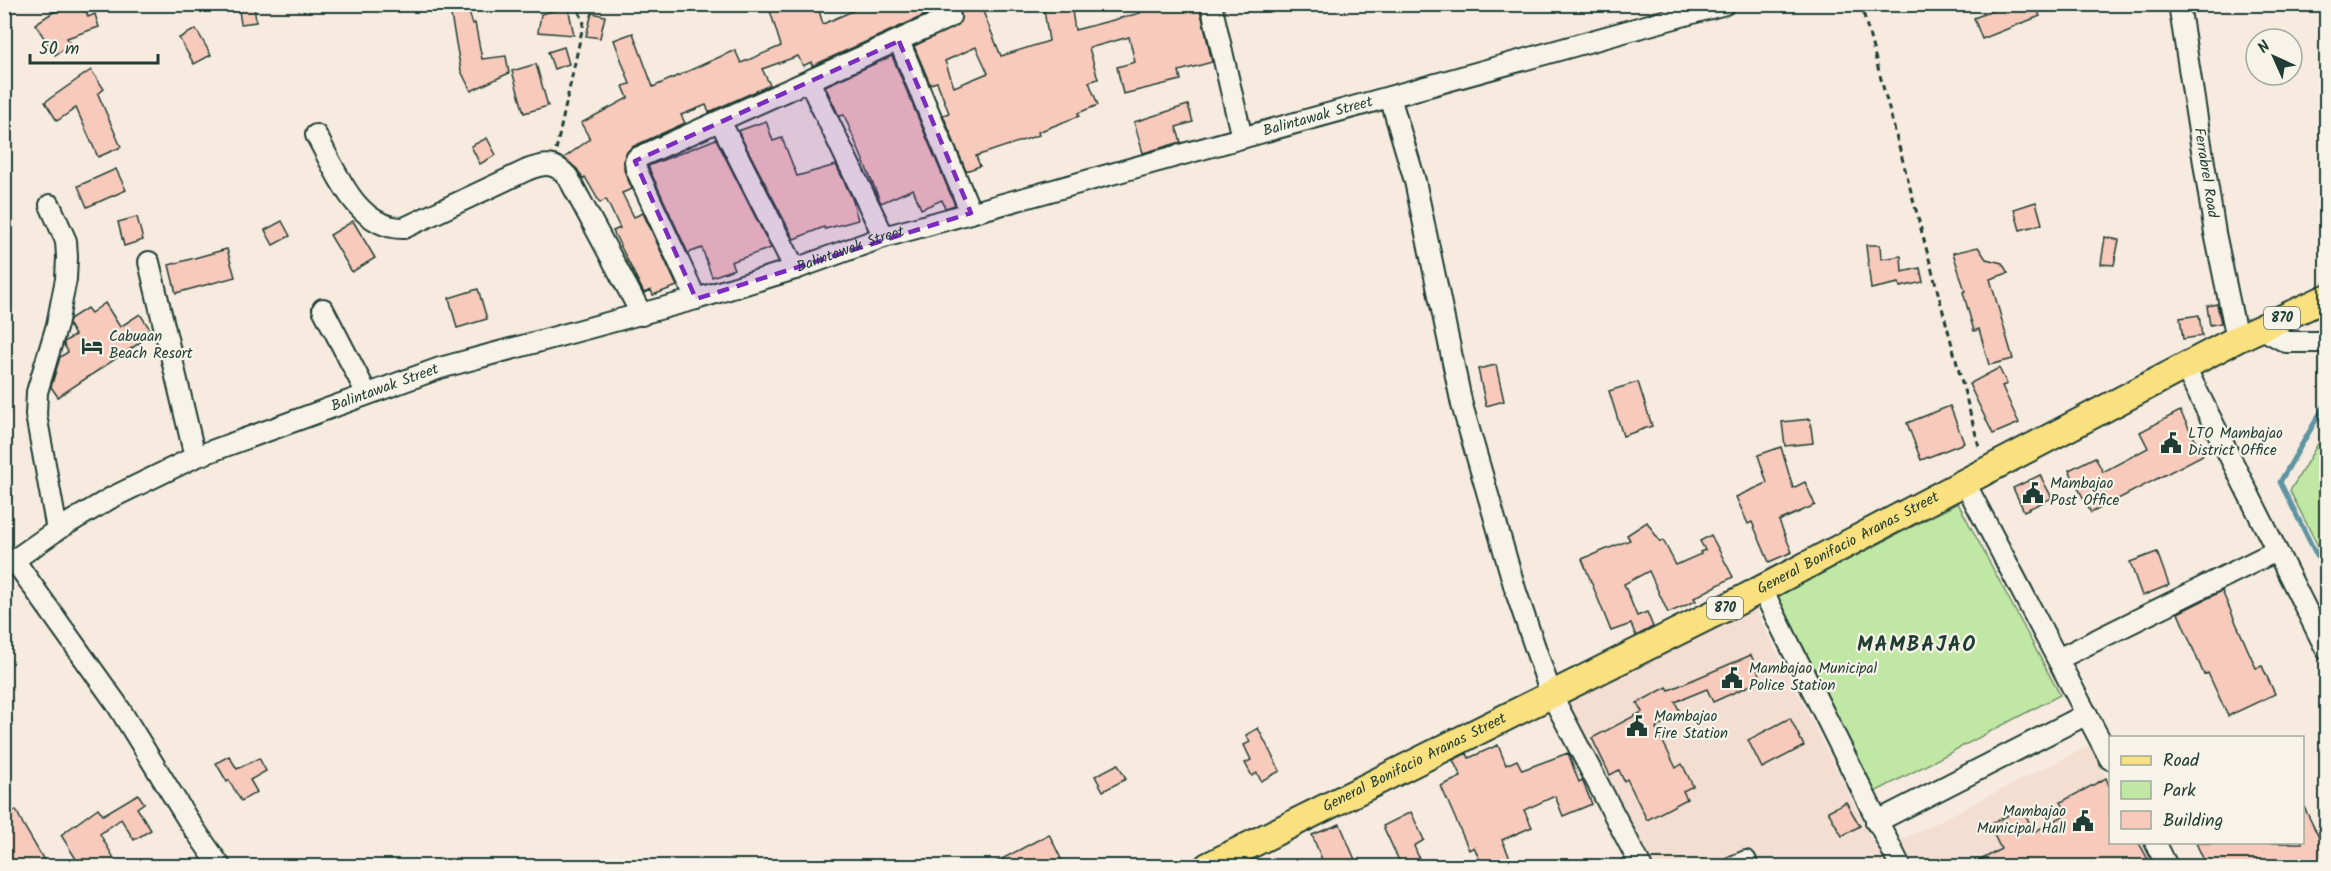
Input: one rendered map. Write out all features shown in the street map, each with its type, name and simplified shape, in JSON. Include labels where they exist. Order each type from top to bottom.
[{"type":"main road","name":"General Bonifacio Aranas Street","points":[[1208,867],[1762,589],[2237,339],[2326,298]]},
{"type":"street","points":[[1211,4],[1242,138]]},
{"type":"street","name":"Balintawak Street","points":[[9,563],[57,530],[111,498],[195,457],[440,368],[642,315],[795,269],[884,237],[1725,4]]},
{"type":"street","name":"Ferrabrel Road","points":[[2179,4],[2215,233],[2237,339]]},
{"type":"street","points":[[696,299],[636,169],[637,158],[950,17]]},
{"type":"street","points":[[898,41],[970,213]]},
{"type":"street","points":[[809,81],[884,237]]},
{"type":"street","points":[[1390,97],[1415,181],[1462,405],[1516,592],[1551,694],[1641,867]]},
{"type":"street","points":[[720,121],[795,269]]},
{"type":"street","points":[[316,135],[353,200],[379,224],[392,228],[404,228],[543,164],[561,169],[568,177],[642,315]]},
{"type":"street","points":[[51,205],[66,241],[66,279],[57,325],[35,401],[57,530]]},
{"type":"street","points":[[149,262],[195,457]]},
{"type":"street","points":[[323,309],[367,394]]},
{"type":"street","points":[[2260,328],[2286,342],[2320,342],[2326,339]]},
{"type":"street","points":[[2185,367],[2326,648]]},
{"type":"street","points":[[1976,477],[2058,659],[2109,757]]},
{"type":"street","points":[[2058,659],[2276,551]]},
{"type":"street","points":[[9,563],[116,703],[188,820],[220,867]]},
{"type":"street","points":[[1762,589],[1900,867]]},
{"type":"street","points":[[1876,822],[2087,714]]},
{"type":"street","points":[[2156,844],[2167,867]]},
{"type":"path","points":[[553,165],[584,21],[574,4]]},
{"type":"path","points":[[1860,4],[1976,477]]},
{"type":"highlighted area","points":[[899,41],[971,213],[696,299],[635,161]]},
{"type":"shaded area","points":[[1754,607],[1878,852],[2090,745],[2109,782],[2109,844],[2142,844],[2154,866],[1653,866],[1566,701]]},
{"type":"green space","points":[[2326,430],[2326,562],[2290,491]]},
{"type":"green space","points":[[1958,503],[2060,695],[1875,792],[1778,596]]},
{"type":"building","points":[[84,4],[88,17],[95,14],[99,27],[67,38],[71,45],[55,55],[35,24],[52,13]]},
{"type":"building","points":[[238,4],[254,4],[256,22],[241,24]]},
{"type":"building","points":[[449,4],[466,4],[473,24],[475,23],[482,59],[506,56],[509,73],[471,91],[461,71]]},
{"type":"building","points":[[768,4],[817,4],[823,24],[857,9],[855,4],[980,4],[1001,56],[1049,41],[1043,4],[1071,4],[1075,30],[1140,13],[1138,9],[1152,4],[1199,4],[1212,62],[1179,71],[1181,80],[1123,94],[1117,67],[1135,62],[1129,37],[1089,48],[1098,79],[1089,82],[1098,105],[1078,113],[1079,116],[1038,132],[1039,135],[976,156],[980,166],[966,171],[943,115],[949,113],[937,82],[930,84],[914,46],[959,24],[961,13],[956,7],[945,6],[812,66],[811,62],[803,66],[798,56],[762,69],[770,85],[709,112],[706,105],[681,115],[685,123],[632,147],[625,154],[624,170],[632,189],[622,193],[634,217],[643,213],[677,286],[653,295],[651,290],[644,293],[613,231],[620,228],[606,199],[600,203],[585,177],[583,179],[577,169],[564,158],[590,139],[581,123],[628,98],[623,86],[630,84],[614,40],[633,33],[653,87],[735,50],[741,63],[781,46]],"holes":[[[976,47],[988,73],[954,87],[945,61]]]},
{"type":"building","points":[[2009,4],[2035,4],[2040,16],[1982,39],[1974,18]]},
{"type":"building","points":[[568,7],[574,35],[538,32],[541,14]]},
{"type":"building","points":[[592,13],[605,16],[600,38],[586,36]]},
{"type":"building","points":[[196,29],[211,55],[194,64],[179,38]]},
{"type":"building","points":[[564,47],[569,64],[554,69],[548,52]]},
{"type":"building","points":[[892,56],[955,205],[945,208],[942,200],[921,209],[913,189],[881,203],[844,115],[839,116],[825,86]]},
{"type":"building","points":[[536,64],[548,106],[524,113],[512,71]]},
{"type":"building","points":[[91,70],[104,89],[98,94],[121,147],[98,157],[76,108],[57,121],[45,102]]},
{"type":"building","points":[[1188,105],[1193,122],[1176,127],[1181,142],[1143,153],[1134,122]]},
{"type":"building","points":[[766,121],[773,141],[782,138],[797,176],[836,165],[852,198],[858,220],[825,229],[824,227],[794,239],[738,131]]},
{"type":"building","points":[[487,138],[496,155],[480,164],[471,146]]},
{"type":"building","points":[[716,139],[771,248],[731,262],[734,269],[712,277],[702,248],[688,253],[648,166]]},
{"type":"building","points":[[116,169],[126,190],[87,207],[78,186]]},
{"type":"building","points":[[2036,202],[2042,224],[2020,230],[2014,209]]},
{"type":"building","points":[[137,217],[143,240],[124,246],[118,222]]},
{"type":"building","points":[[282,221],[290,236],[273,245],[265,230]]},
{"type":"building","points":[[353,221],[375,258],[352,272],[330,235]]},
{"type":"building","points":[[2105,237],[2119,240],[2114,265],[2101,264]]},
{"type":"building","points":[[1866,245],[1880,245],[1881,259],[1901,256],[1902,272],[1920,268],[1923,282],[1900,287],[1899,283],[1871,289]]},
{"type":"building","points":[[1978,247],[1986,259],[2002,263],[2008,273],[1990,279],[2013,359],[1989,365],[1979,329],[1974,331],[1953,253]]},
{"type":"building","points":[[227,249],[235,277],[176,293],[169,265]]},
{"type":"building","points":[[478,289],[487,319],[457,328],[449,298]]},
{"type":"building","points":[[105,303],[120,327],[140,314],[150,329],[138,337],[141,342],[58,397],[51,387],[60,357],[68,352],[64,342],[75,335],[69,325],[70,319],[87,308],[91,313]]},
{"type":"building","points":[[2217,304],[2221,323],[2210,325],[2207,306]]},
{"type":"building","points":[[2199,315],[2202,336],[2183,339],[2180,318]]},
{"type":"building","points":[[1496,365],[1504,401],[1486,406],[1478,369]]},
{"type":"building","points":[[1999,368],[2007,384],[2002,386],[2019,423],[1993,434],[1969,384]]},
{"type":"building","points":[[1638,382],[1652,426],[1623,436],[1609,391]]},
{"type":"building","points":[[1950,406],[1964,443],[1921,460],[1907,423]]},
{"type":"building","points":[[2180,411],[2203,455],[2091,513],[2069,470],[2095,457],[2103,472],[2148,448],[2140,432]]},
{"type":"building","points":[[1810,419],[1813,443],[1785,446],[1782,422]]},
{"type":"building","points":[[1781,447],[1793,488],[1805,482],[1815,505],[1779,521],[1792,552],[1769,562],[1752,522],[1748,524],[1736,497],[1767,483],[1758,455]]},
{"type":"building","name":"Mambajao Post Office","points":[[2040,475],[2052,498],[2024,511],[2013,488]]},
{"type":"building","points":[[1647,522],[1660,542],[1663,540],[1676,565],[1701,554],[1700,552],[1705,550],[1700,541],[1711,535],[1733,577],[1694,598],[1696,601],[1668,613],[1649,571],[1624,584],[1637,616],[1647,612],[1653,627],[1636,636],[1631,624],[1611,631],[1582,559],[1630,540],[1627,535]]},
{"type":"building","points":[[2157,552],[2169,585],[2142,596],[2130,562]]},
{"type":"building","points":[[2222,591],[2256,668],[2262,666],[2275,694],[2228,716],[2208,673],[2204,675],[2178,613]]},
{"type":"building","points":[[1751,655],[1762,680],[1713,702],[1707,689],[1675,702],[1681,714],[1656,728],[1676,768],[1682,764],[1693,786],[1683,791],[1687,799],[1647,820],[1627,779],[1624,781],[1619,770],[1610,775],[1592,738],[1642,712],[1637,703],[1667,687],[1669,690]]},
{"type":"building","points":[[1790,718],[1804,746],[1762,768],[1748,740]]},
{"type":"building","points":[[1258,728],[1280,771],[1261,781],[1257,773],[1252,776],[1245,763],[1251,760],[1244,745],[1250,742],[1246,735]]},
{"type":"building","points":[[1498,745],[1506,765],[1517,760],[1522,770],[1568,753],[1579,782],[1582,780],[1592,804],[1563,816],[1555,796],[1524,810],[1532,827],[1502,840],[1514,867],[1483,867],[1474,847],[1469,850],[1441,786],[1461,777],[1453,760],[1467,753],[1469,758]]},
{"type":"building","points":[[229,756],[237,769],[259,758],[266,771],[250,780],[257,792],[241,801],[216,763]]},
{"type":"building","points":[[1118,764],[1126,779],[1103,791],[1095,776]]},
{"type":"building","name":"Mambajao Municipal Hall","points":[[2106,778],[2109,786],[2109,844],[2140,844],[2152,867],[1968,867],[2001,849],[1989,825],[2022,808],[2034,832],[2067,814],[2061,802]]},
{"type":"building","points":[[138,794],[144,803],[137,808],[151,830],[134,840],[121,819],[100,834],[119,867],[81,867],[61,835],[98,808],[103,815]]},
{"type":"building","points":[[1846,802],[1860,826],[1842,836],[1828,811]]},
{"type":"building","points":[[2304,807],[2326,852],[2326,867],[2207,867],[2196,844],[2304,844]]},
{"type":"building","points":[[16,810],[48,867],[13,867],[4,851],[4,816]]},
{"type":"building","points":[[1411,812],[1424,840],[1414,846],[1423,867],[1402,867],[1383,826]]},
{"type":"building","points":[[1340,824],[1358,867],[1343,867],[1340,861],[1325,867],[1312,835]]},
{"type":"building","points":[[1049,834],[1065,867],[987,867]]},
{"type":"waterway","points":[[2326,403],[2280,482],[2326,574]]},
{"type":"place","name":"Cabuaan Beach Resort","points":[[92,346]]},
{"type":"place","name":"LTO Mambajao District Office","points":[[2171,443]]},
{"type":"place","name":"Mambajao Post Office","points":[[2033,493]]},
{"type":"place","name":"Mambajao Municipal Police Station","points":[[1732,678]]},
{"type":"place","name":"Mambajao Fire Station","points":[[1637,726]]},
{"type":"place","name":"Mambajao Municipal Hall","points":[[2083,821]]},
{"type":"district","name":"MAMBAJAO","points":[[1917,645]]}]
